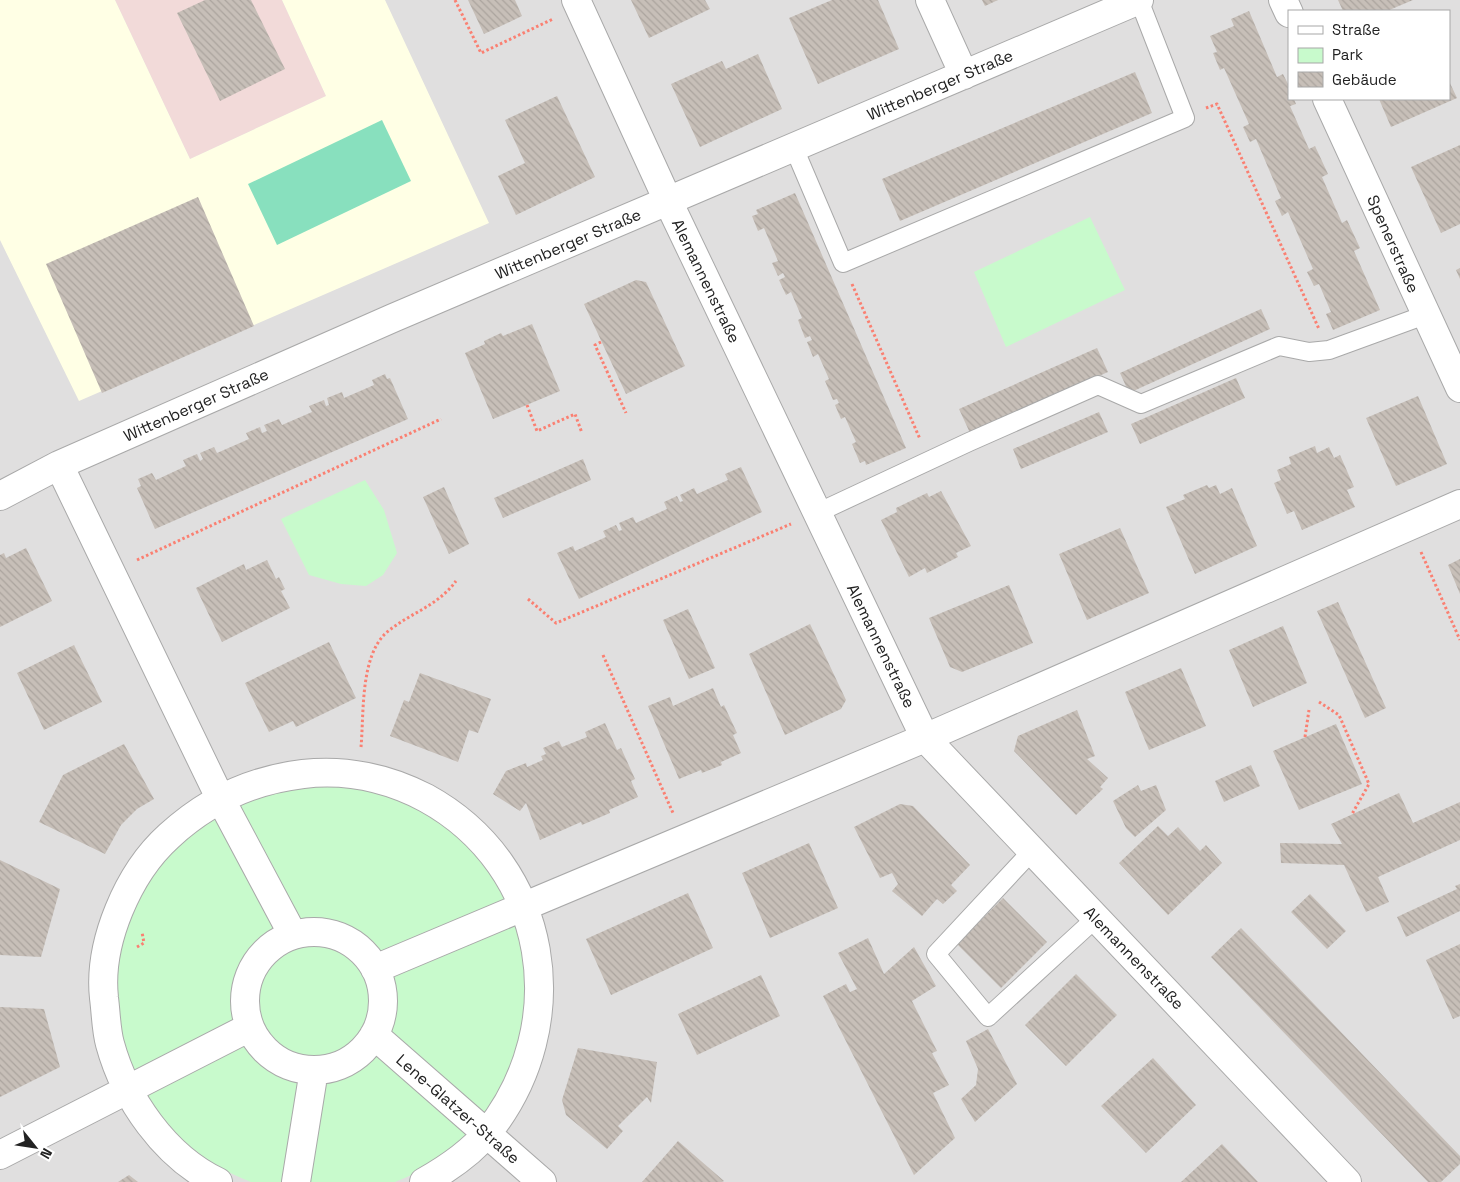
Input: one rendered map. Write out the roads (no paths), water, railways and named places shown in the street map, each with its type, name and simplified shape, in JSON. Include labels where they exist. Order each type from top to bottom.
[{"type":"street","points":[[930,0],[964,75]]},
{"type":"street","name":"Wittenberger Straße","points":[[0,496],[59,465],[393,318],[1139,0]]},
{"type":"street","name":"Alemannenstraße","points":[[577,3],[668,201],[925,738],[1347,1182]]},
{"type":"street","name":"Spenerstraße","points":[[1328,100],[1425,315],[1460,388]]},
{"type":"street","points":[[59,465],[220,798],[293,935]]},
{"type":"street","points":[[375,969],[925,738],[1460,504]]},
{"type":"street","points":[[218,1182],[169,1146],[139,1110],[127,1090],[110,1043],[104,993],[108,949],[119,908],[136,876],[161,844],[191,815],[220,798],[271,778],[321,772],[359,775],[405,788],[454,816],[471,830],[500,863],[524,907],[534,938],[540,981],[537,1026],[526,1066],[508,1103],[486,1135],[451,1166],[424,1182]]},
{"type":"street","points":[[312,932],[331,934],[349,941],[364,953],[375,969],[381,982],[382,1009],[374,1035],[359,1054],[338,1066],[314,1070],[294,1067],[276,1058],[260,1045],[250,1027],[245,1005],[247,982],[257,962],[272,946],[293,935],[312,932]]},
{"type":"street","points":[[0,1155],[250,1027]]},
{"type":"street","name":"Lene-Glatzer-Straße","points":[[374,1035],[486,1135],[542,1182]]},
{"type":"street","points":[[296,1182],[314,1070]]},
{"type":"lane","points":[[794,148],[843,263],[1185,118],[1139,0]]},
{"type":"lane","points":[[817,513],[1098,385],[1140,404],[1279,346],[1309,352],[1328,350],[1425,315]]},
{"type":"lane","points":[[1032,851],[936,954],[988,1017],[1096,918]]}]
